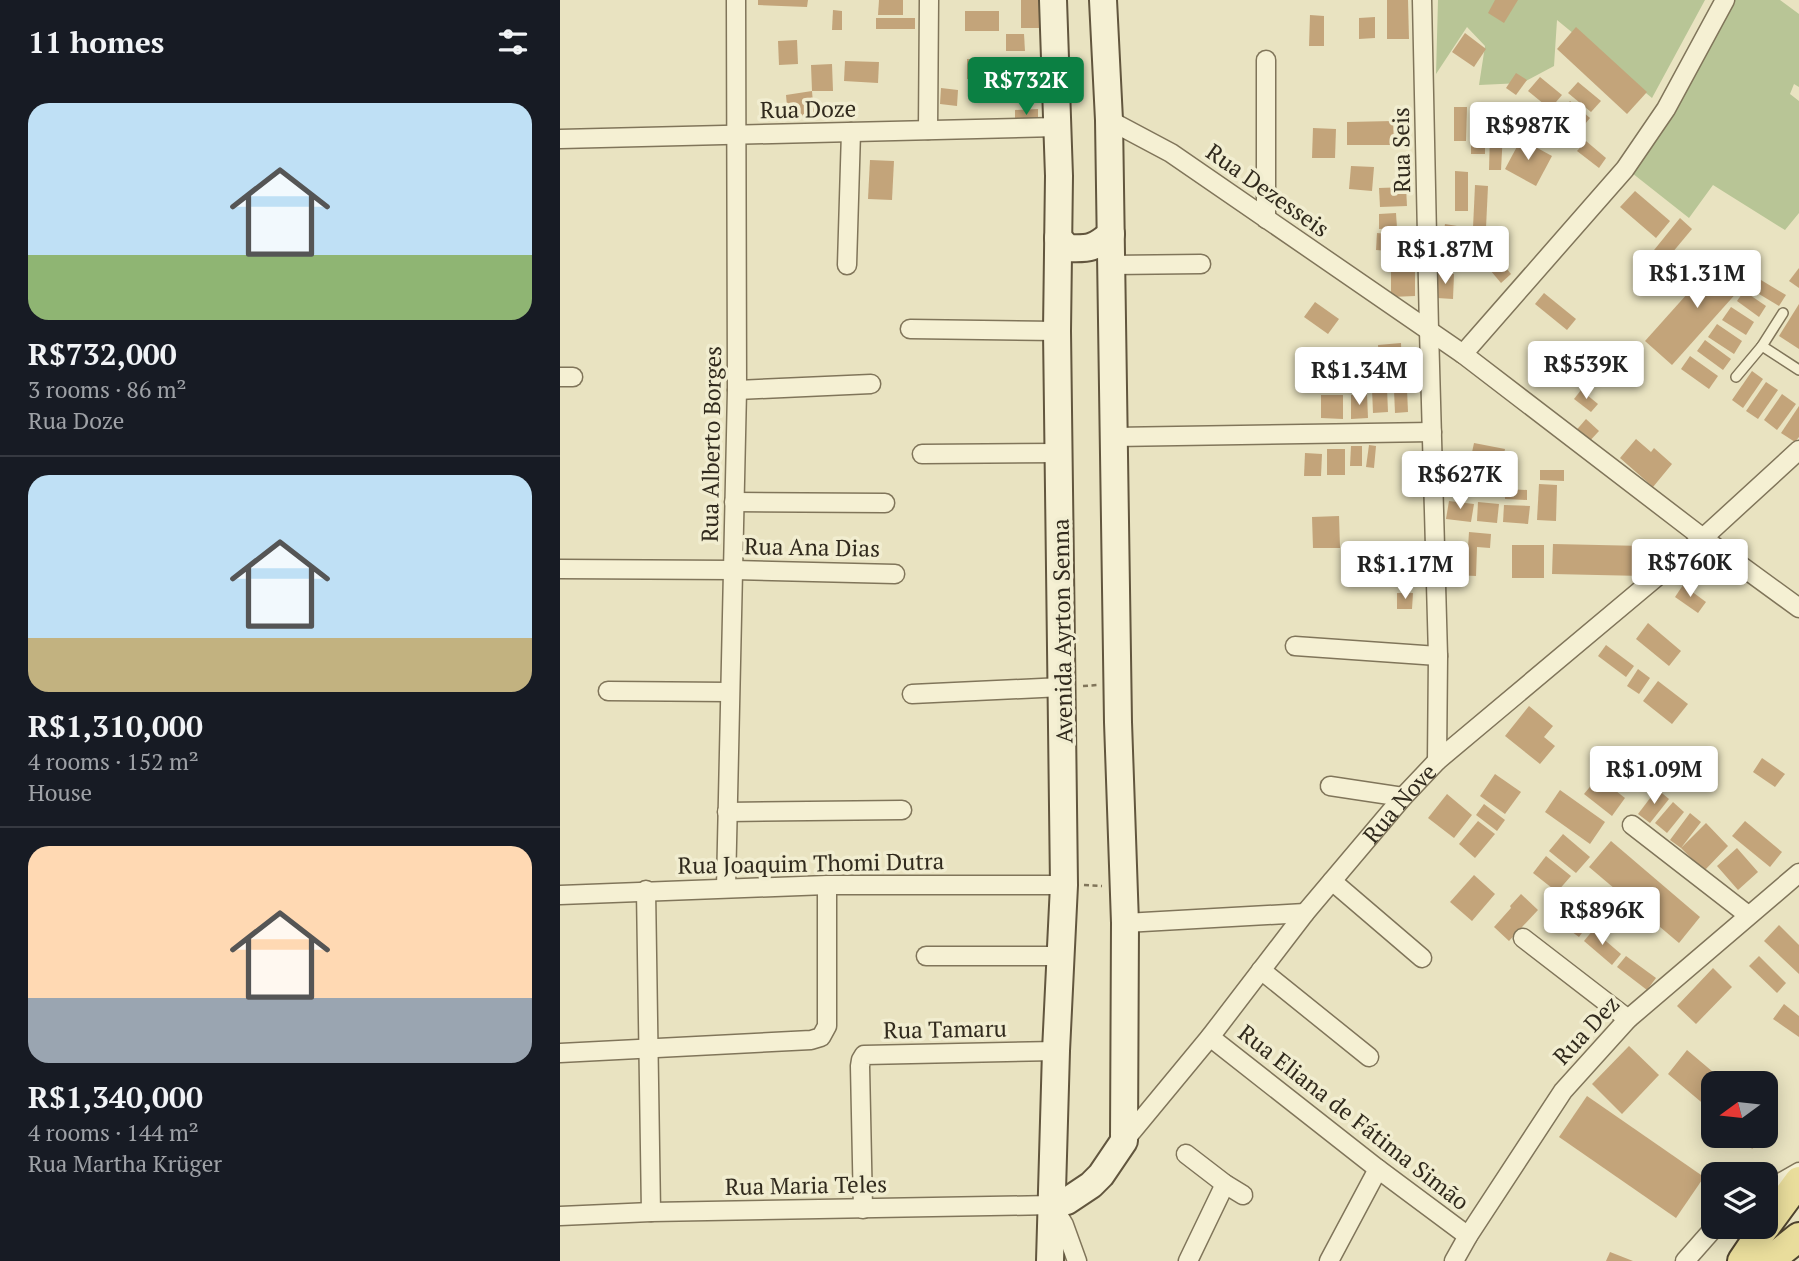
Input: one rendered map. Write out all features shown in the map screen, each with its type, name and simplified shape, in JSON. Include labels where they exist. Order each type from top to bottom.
[{"type":"main road","points":[[1778,1209],[1799,1181]]},
{"type":"main road","points":[[1769,1261],[1799,1237]]},
{"type":"main road","points":[[1742,1261],[1756,1239]]},
{"type":"street","name":"Rua Alberto Borges","points":[[726,888],[737,390],[736,0]]},
{"type":"street","points":[[928,130],[929,0]]},
{"type":"street","name":"Avenida Ayrton Senna","points":[[1051,1261],[1063,885],[1057,127],[1053,0]]},
{"type":"street","points":[[1103,0],[1109,120],[1118,685],[1125,923],[1124,1141]]},
{"type":"street","name":"Rua Seis","points":[[1422,0],[1438,656],[1437,761]]},
{"type":"street","points":[[1463,354],[1625,169],[1666,109],[1724,0]]},
{"type":"street","points":[[1266,60],[1266,219]]},
{"type":"street","name":"Rua Dezesseis","points":[[1109,120],[1171,153],[1463,354],[1799,608]]},
{"type":"street","name":"Rua Doze","points":[[560,139],[1057,127]]},
{"type":"street","points":[[847,265],[851,132]]},
{"type":"street","points":[[1058,238],[1068,248],[1088,249],[1097,246],[1111,234]]},
{"type":"street","points":[[1111,265],[1201,264]]},
{"type":"street","points":[[910,329],[1058,331]]},
{"type":"street","points":[[737,390],[871,384]]},
{"type":"street","points":[[1114,437],[1432,432]]},
{"type":"street","name":"Rua Nove","points":[[1052,1205],[1067,1200],[1091,1185],[1101,1175],[1124,1141],[1210,1037],[1305,913],[1437,761],[1703,538],[1799,450]]},
{"type":"street","points":[[922,454],[1060,453]]},
{"type":"street","points":[[734,502],[885,503]]},
{"type":"street","name":"Rua Ana Dias","points":[[560,569],[895,574]]},
{"type":"street","points":[[1295,646],[1438,656]]},
{"type":"street","points":[[912,694],[1062,687]]},
{"type":"street","points":[[608,691],[729,692]]},
{"type":"street","points":[[1330,786],[1403,797]]},
{"type":"street","points":[[727,812],[902,810]]},
{"type":"street","points":[[1632,825],[1748,915]]},
{"type":"street","name":"Rua Dez","points":[[1454,1261],[1563,1091],[1628,1019],[1799,873]]},
{"type":"street","points":[[1332,881],[1422,958]]},
{"type":"street","points":[[560,1053],[811,1040],[821,1037],[827,1026],[827,885]]},
{"type":"street","name":"Rua Joaquim Thomi Dutra","points":[[560,895],[827,885],[1063,885]]},
{"type":"street","points":[[646,890],[651,1212]]},
{"type":"street","points":[[1125,923],[1305,913]]},
{"type":"street","points":[[1522,939],[1628,1019]]},
{"type":"street","points":[[926,956],[1060,956]]},
{"type":"street","points":[[1261,970],[1370,1057]]},
{"type":"street","name":"Rua Eliana de Fátima Simão","points":[[1210,1037],[1468,1236]]},
{"type":"street","name":"Rua Tamaru","points":[[863,1209],[860,1066],[864,1055],[1056,1051]]},
{"type":"street","points":[[1186,1154],[1243,1195]]},
{"type":"street","points":[[1329,1261],[1378,1169]]},
{"type":"street","points":[[1778,1184],[1799,1172]]},
{"type":"street","points":[[1188,1261],[1226,1184]]},
{"type":"street","points":[[1052,1205],[1064,1225],[1077,1261]]},
{"type":"street","name":"Rua Maria Teles","points":[[560,1216],[1052,1205]]},
{"type":"street","points":[[1685,1261],[1704,1239]]},
{"type":"lane","points":[[1736,377],[1783,313]]},
{"type":"lane","points":[[1762,345],[1799,370]]},
{"type":"path","points":[[1062,687],[1118,685]]},
{"type":"path","points":[[1063,885],[1124,887]]},
{"type":"green space","points":[[1438,0],[1705,0],[1652,98],[1557,20],[1554,66],[1522,83],[1479,85],[1485,46],[1467,27],[1436,74]]},
{"type":"green space","points":[[1735,0],[1780,0],[1799,14],[1799,87],[1794,84],[1790,94],[1799,101],[1799,213],[1785,230],[1713,185],[1689,218],[1632,173],[1704,57]]},
{"type":"building","points":[[758,0],[808,0],[807,7],[758,5]]},
{"type":"building","points":[[879,0],[903,0],[903,15],[878,15]]},
{"type":"building","points":[[1021,0],[1039,0],[1039,28],[1021,28]]},
{"type":"building","points":[[1387,0],[1408,0],[1409,39],[1387,39]]},
{"type":"building","points":[[1495,0],[1518,0],[1504,23],[1488,13]]},
{"type":"building","points":[[833,10],[842,11],[842,30],[832,30]]},
{"type":"building","points":[[965,11],[999,11],[999,31],[965,31]]},
{"type":"building","points":[[1310,15],[1324,16],[1324,46],[1309,46]]},
{"type":"building","points":[[1375,17],[1375,38],[1359,39],[1359,18]]},
{"type":"building","points":[[876,18],[915,18],[915,29],[876,29]]},
{"type":"building","points":[[1576,27],[1647,92],[1627,114],[1557,49]]},
{"type":"building","points":[[1465,33],[1486,49],[1474,67],[1452,52]]},
{"type":"building","points":[[1006,34],[1024,34],[1025,51],[1006,51]]},
{"type":"building","points":[[797,40],[798,64],[779,65],[778,41]]},
{"type":"building","points":[[967,59],[1023,60],[1023,79],[967,79]]},
{"type":"building","points":[[845,61],[879,62],[878,83],[844,81]]},
{"type":"building","points":[[832,64],[833,91],[812,91],[811,65]]},
{"type":"building","points":[[1516,73],[1527,80],[1516,95],[1506,88]]},
{"type":"building","points":[[1540,77],[1562,95],[1550,109],[1528,91]]},
{"type":"building","points":[[1578,82],[1601,101],[1591,112],[1568,93]]},
{"type":"building","points":[[941,88],[958,90],[957,106],[940,104]]},
{"type":"building","points":[[812,91],[814,115],[788,118],[786,95]]},
{"type":"building","points":[[1570,101],[1590,118],[1576,135],[1556,118]]},
{"type":"building","points":[[1454,107],[1467,107],[1466,141],[1454,141]]},
{"type":"building","points":[[1038,109],[1038,124],[1015,125],[1015,110]]},
{"type":"building","points":[[1393,121],[1394,145],[1347,145],[1347,122]]},
{"type":"building","points":[[1471,122],[1485,122],[1485,154],[1471,154]]},
{"type":"building","points":[[1313,128],[1336,129],[1335,158],[1312,158]]},
{"type":"building","points":[[1490,132],[1503,133],[1501,170],[1489,170]]},
{"type":"building","points":[[1521,139],[1552,156],[1536,186],[1505,169]]},
{"type":"building","points":[[1586,141],[1606,158],[1599,168],[1577,151]]},
{"type":"building","points":[[870,160],[894,161],[892,200],[868,199]]},
{"type":"building","points":[[1351,166],[1374,167],[1372,191],[1349,189]]},
{"type":"building","points":[[1455,171],[1468,172],[1468,211],[1455,211]]},
{"type":"building","points":[[1475,185],[1488,186],[1486,228],[1473,228]]},
{"type":"building","points":[[1406,187],[1407,206],[1380,207],[1379,188]]},
{"type":"building","points":[[1635,191],[1670,221],[1656,238],[1620,207]]},
{"type":"building","points":[[1396,213],[1397,228],[1379,229],[1379,214]]},
{"type":"building","points":[[1680,218],[1692,229],[1662,265],[1650,255]]},
{"type":"building","points":[[1445,224],[1469,228],[1464,260],[1440,256]]},
{"type":"building","points":[[1377,233],[1389,234],[1389,251],[1376,250]]},
{"type":"building","points":[[1391,254],[1415,254],[1415,296],[1391,297]]},
{"type":"building","points":[[1495,255],[1511,274],[1501,283],[1485,264]]},
{"type":"building","points":[[1722,255],[1748,280],[1672,365],[1645,341]]},
{"type":"building","points":[[1799,268],[1799,288],[1789,281]]},
{"type":"building","points":[[1438,273],[1454,274],[1453,299],[1437,298]]},
{"type":"building","points":[[1756,277],[1786,295],[1779,306],[1749,288]]},
{"type":"building","points":[[1744,291],[1766,306],[1759,317],[1737,301]]},
{"type":"building","points":[[1544,293],[1576,319],[1567,330],[1535,304]]},
{"type":"building","points":[[1315,302],[1339,319],[1328,334],[1304,317]]},
{"type":"building","points":[[1799,304],[1799,349],[1779,336]]},
{"type":"building","points":[[1731,307],[1754,322],[1746,335],[1722,320]]},
{"type":"building","points":[[1717,324],[1742,341],[1734,354],[1708,337]]},
{"type":"building","points":[[1705,340],[1731,359],[1723,370],[1697,351]]},
{"type":"building","points":[[1401,343],[1402,367],[1410,367],[1411,381],[1380,383],[1378,345]]},
{"type":"building","points":[[1690,356],[1718,376],[1709,389],[1681,369]]},
{"type":"building","points":[[1372,363],[1372,383],[1321,384],[1321,364]]},
{"type":"building","points":[[1752,371],[1763,379],[1743,408],[1732,400]]},
{"type":"building","points":[[1766,382],[1778,390],[1758,419],[1746,411]]},
{"type":"building","points":[[1387,388],[1388,412],[1373,413],[1372,389]]},
{"type":"building","points":[[1407,389],[1408,412],[1395,413],[1394,390]]},
{"type":"building","points":[[1581,390],[1598,404],[1591,412],[1574,399]]},
{"type":"building","points":[[1367,394],[1368,418],[1351,419],[1351,395]]},
{"type":"building","points":[[1782,394],[1796,404],[1777,430],[1764,420]]},
{"type":"building","points":[[1321,395],[1343,395],[1343,419],[1321,418]]},
{"type":"building","points":[[1799,406],[1799,437],[1795,442],[1781,433]]},
{"type":"building","points":[[1586,419],[1599,431],[1586,445],[1573,434]]},
{"type":"building","points":[[1636,439],[1651,452],[1654,448],[1672,464],[1653,487],[1620,458]]},
{"type":"building","points":[[1474,443],[1505,449],[1502,463],[1471,457]]},
{"type":"building","points":[[1369,445],[1376,446],[1374,468],[1366,467]]},
{"type":"building","points":[[1351,446],[1362,446],[1362,466],[1350,466]]},
{"type":"building","points":[[1327,449],[1345,449],[1345,475],[1327,475]]},
{"type":"building","points":[[1305,453],[1322,454],[1321,476],[1304,476]]},
{"type":"building","points":[[1540,470],[1564,470],[1564,481],[1540,480]]},
{"type":"building","points":[[1539,484],[1557,485],[1556,521],[1537,520]]},
{"type":"building","points":[[1505,489],[1527,490],[1527,500],[1505,499]]},
{"type":"building","points":[[1449,501],[1474,504],[1471,522],[1446,519]]},
{"type":"building","points":[[1478,502],[1499,504],[1497,523],[1477,521]]},
{"type":"building","points":[[1504,505],[1530,506],[1528,524],[1503,522]]},
{"type":"building","points":[[1339,516],[1340,548],[1313,548],[1312,517]]},
{"type":"building","points":[[1469,532],[1491,534],[1490,548],[1477,547],[1476,576],[1454,575],[1455,546],[1468,547]]},
{"type":"building","points":[[1553,544],[1644,546],[1643,576],[1552,574]]},
{"type":"building","points":[[1512,545],[1544,545],[1544,578],[1512,578]]},
{"type":"building","points":[[1683,585],[1706,602],[1698,613],[1675,597]]},
{"type":"building","points":[[1397,593],[1413,593],[1412,609],[1397,609]]},
{"type":"building","points":[[1648,623],[1681,651],[1669,666],[1636,639]]},
{"type":"building","points":[[1606,645],[1634,666],[1626,677],[1598,656]]},
{"type":"building","points":[[1638,669],[1650,678],[1639,694],[1627,686]]},
{"type":"building","points":[[1658,681],[1688,704],[1672,724],[1643,701]]},
{"type":"building","points":[[1529,706],[1553,726],[1544,737],[1555,746],[1540,764],[1505,736]]},
{"type":"building","points":[[1762,758],[1785,774],[1775,787],[1753,772]]},
{"type":"building","points":[[1495,774],[1521,792],[1505,814],[1480,796]]},
{"type":"building","points":[[1598,777],[1625,798],[1612,816],[1584,794]]},
{"type":"building","points":[[1657,789],[1669,799],[1650,823],[1638,814]]},
{"type":"building","points":[[1560,790],[1605,822],[1590,844],[1545,812]]},
{"type":"building","points":[[1447,794],[1472,815],[1454,838],[1428,818]]},
{"type":"building","points":[[1673,802],[1684,812],[1667,833],[1655,823]]},
{"type":"building","points":[[1484,804],[1505,820],[1497,831],[1476,815]]},
{"type":"building","points":[[1690,813],[1701,822],[1681,848],[1670,840]]},
{"type":"building","points":[[1478,821],[1495,834],[1475,858],[1459,844]]},
{"type":"building","points":[[1745,821],[1782,852],[1770,867],[1732,836]]},
{"type":"building","points":[[1706,823],[1728,846],[1704,871],[1681,848]]},
{"type":"building","points":[[1563,834],[1590,857],[1576,873],[1549,851]]},
{"type":"building","points":[[1611,841],[1700,917],[1679,943],[1589,867]]},
{"type":"building","points":[[1737,848],[1758,872],[1738,890],[1717,866]]},
{"type":"building","points":[[1546,856],[1571,876],[1557,892],[1533,873]]},
{"type":"building","points":[[1474,875],[1495,894],[1472,921],[1450,902]]},
{"type":"building","points":[[1521,894],[1538,910],[1509,941],[1494,927]]},
{"type":"building","points":[[1558,905],[1587,926],[1579,937],[1550,916]]},
{"type":"building","points":[[1779,925],[1799,945],[1799,974],[1764,941]]},
{"type":"building","points":[[1593,930],[1621,954],[1612,965],[1584,941]]},
{"type":"building","points":[[1626,956],[1656,978],[1647,990],[1617,967]]},
{"type":"building","points":[[1759,956],[1786,983],[1777,993],[1749,966]]},
{"type":"building","points":[[1713,968],[1732,987],[1696,1024],[1677,1006]]},
{"type":"building","points":[[1784,1004],[1799,1016],[1799,1037],[1773,1019]]},
{"type":"building","points":[[1629,1046],[1659,1075],[1622,1114],[1592,1084]]},
{"type":"building","points":[[1687,1050],[1712,1071],[1701,1071],[1701,1102],[1668,1074]]},
{"type":"building","points":[[1587,1096],[1701,1175],[1701,1181],[1676,1218],[1559,1137]]},
{"type":"building","points":[[1610,1252],[1633,1261],[1606,1261]]}]
